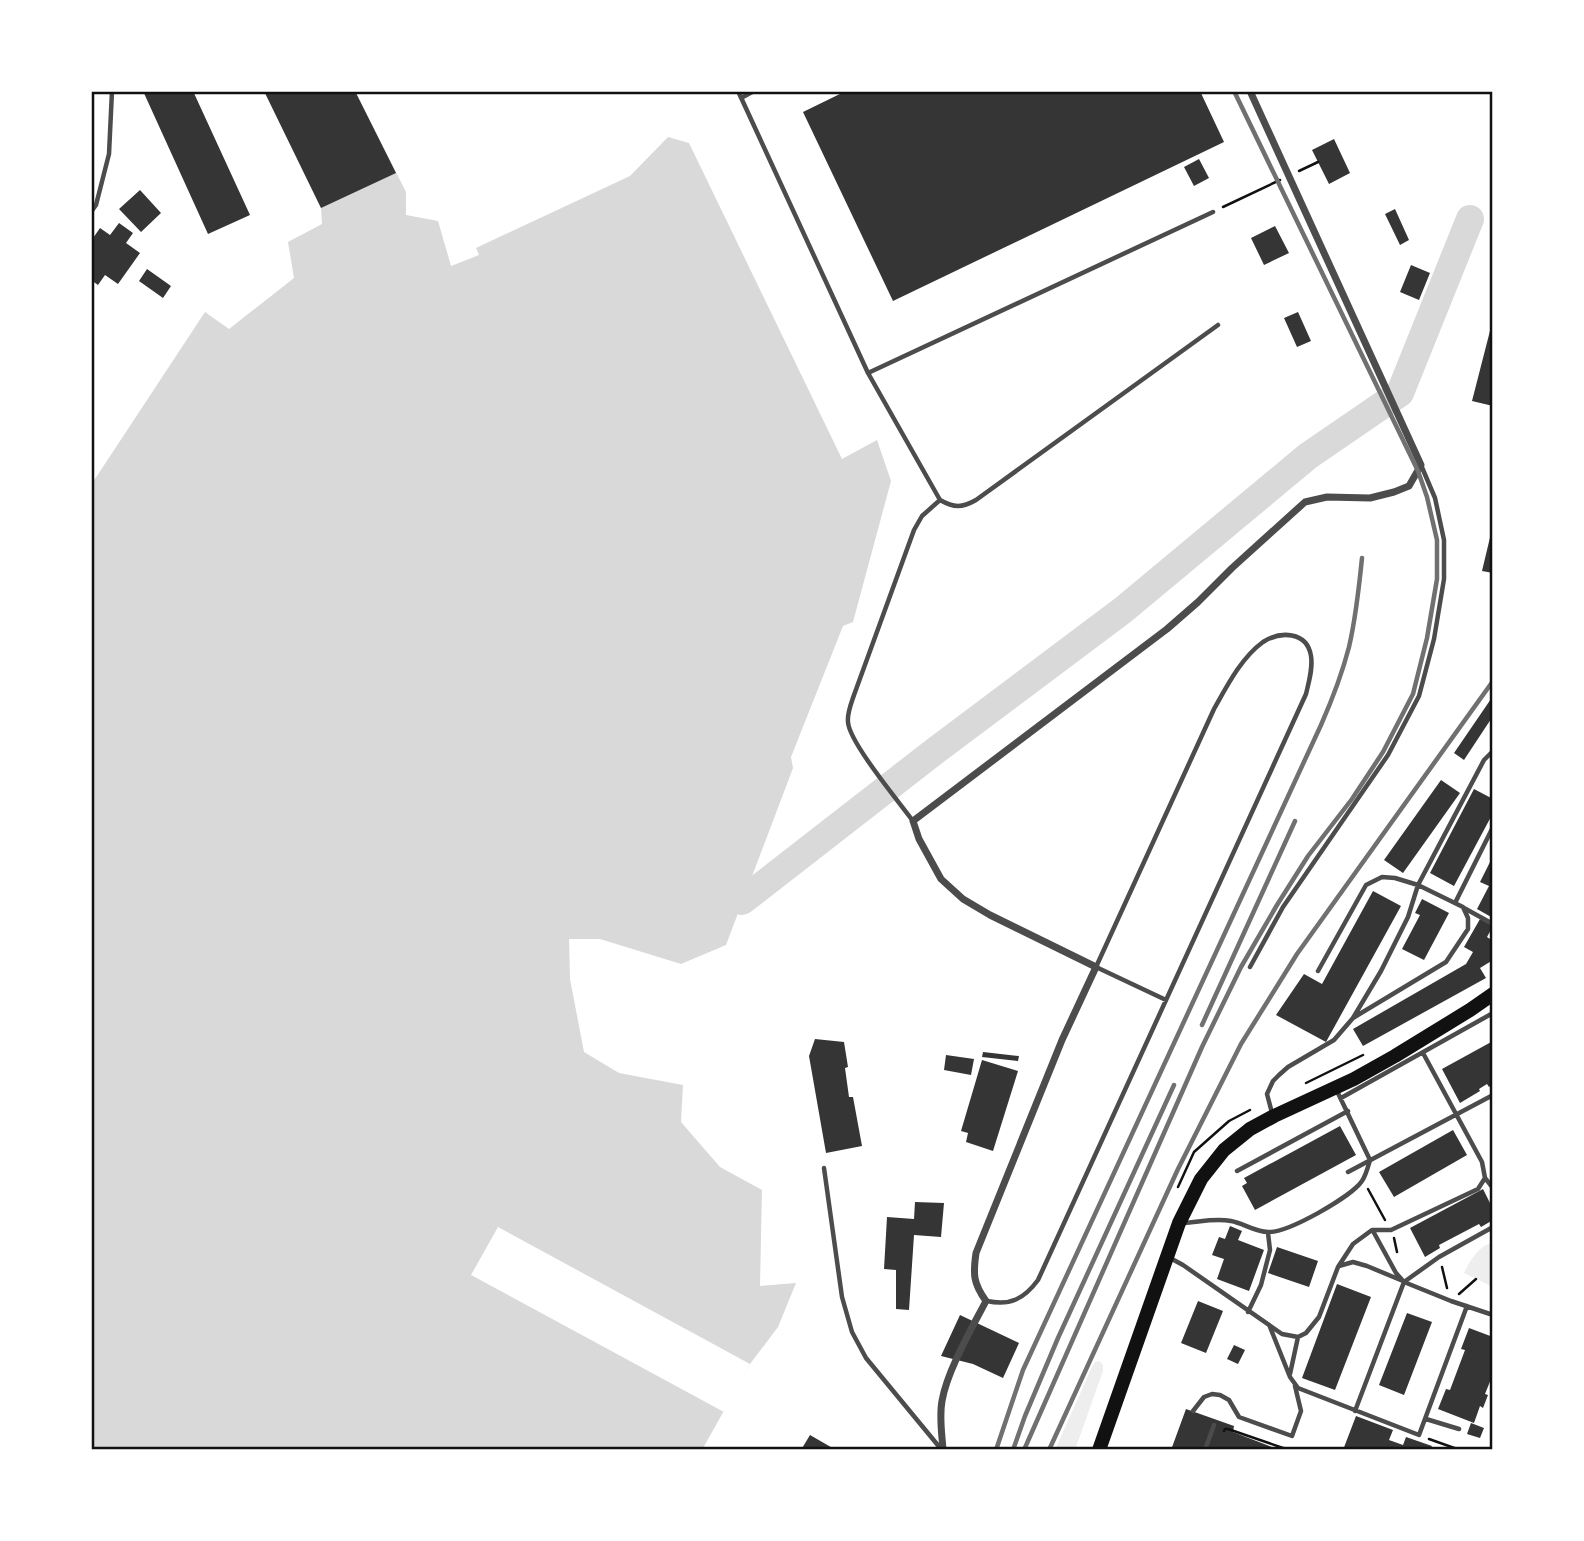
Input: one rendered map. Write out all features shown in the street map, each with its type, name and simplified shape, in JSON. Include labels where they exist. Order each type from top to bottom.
[{"type":"main road","points":[[1099,1450],[1179,1223],[1200,1179],[1224,1150],[1250,1129],[1274,1116],[1338,1093],[1354,1079],[1493,994]]},
{"type":"street","points":[[942,1450],[941,1403],[944,1391],[986,1301],[976,1289],[976,1253],[1062,1040],[1096,967],[963,899],[941,879],[919,839],[913,821],[1167,628],[1306,502],[1327,497],[1370,498],[1394,492],[1409,486],[1421,464],[1250,91]]},
{"type":"lane","points":[[91,212],[96,205],[109,155],[112,91]]},
{"type":"lane","points":[[738,91],[868,373],[940,500],[952,507],[964,507],[976,500],[1218,325]]},
{"type":"lane","points":[[741,97],[754,91]]},
{"type":"lane","points":[[868,373],[1213,212]]},
{"type":"lane","points":[[1250,967],[1283,907],[1388,755],[1419,696],[1434,639],[1444,579],[1444,540],[1434,498],[1421,464]]},
{"type":"lane","points":[[913,821],[850,734],[849,709],[915,530],[922,516],[940,500]]},
{"type":"lane","points":[[986,1301],[999,1304],[1022,1297],[1030,1292],[1038,1280],[1307,694],[1312,669],[1311,652],[1301,638],[1286,634],[1264,642],[1246,659],[1227,685],[1096,967],[1166,1000]]},
{"type":"lane","points":[[1274,1116],[1266,1094],[1273,1081],[1288,1067],[1334,1040],[1353,1018],[1381,971],[1408,917],[1418,885],[1484,760],[1493,751]]},
{"type":"lane","points":[[1455,903],[1493,827]]},
{"type":"lane","points":[[1318,971],[1366,885],[1382,877],[1418,885],[1493,923]]},
{"type":"lane","points":[[1353,1018],[1446,962],[1468,929],[1468,918],[1463,907]]},
{"type":"lane","points":[[1179,1223],[1214,1219],[1235,1222],[1268,1233],[1312,1217],[1352,1191],[1363,1180],[1370,1160],[1338,1093],[1371,1080],[1493,1013]]},
{"type":"lane","points":[[1423,1052],[1482,1161],[1485,1178],[1493,1188]]},
{"type":"lane","points":[[1348,1172],[1493,1095]]},
{"type":"lane","points":[[1237,1171],[1348,1111]]},
{"type":"lane","points":[[824,1168],[842,1297],[852,1332],[866,1359],[942,1450]]},
{"type":"lane","points":[[1167,1257],[1183,1265],[1282,1334],[1298,1337],[1306,1333],[1319,1317],[1338,1267],[1353,1244],[1372,1230],[1391,1230],[1478,1189],[1485,1178]]},
{"type":"lane","points":[[1355,1411],[1404,1282],[1439,1257],[1493,1227]]},
{"type":"lane","points":[[1372,1230],[1404,1282]]},
{"type":"lane","points":[[1248,1312],[1261,1285],[1270,1250],[1268,1233]]},
{"type":"lane","points":[[1338,1267],[1353,1262],[1367,1266],[1451,1301],[1493,1315]]},
{"type":"lane","points":[[1294,1384],[1298,1388],[1419,1435],[1466,1306]]},
{"type":"lane","points":[[1193,1411],[1203,1397],[1220,1395],[1229,1400],[1239,1417],[1292,1436],[1301,1411],[1294,1384],[1269,1324]]},
{"type":"lane","points":[[1290,1377],[1298,1337]]},
{"type":"lane","points":[[1426,1419],[1459,1429]]},
{"type":"lane","points":[[1205,1450],[1214,1425]]},
{"type":"path","points":[[1213,212],[1250,195]]},
{"type":"path","points":[[1363,1180],[1391,1230],[1398,1254]]},
{"type":"path","points":[[1439,1257],[1451,1301],[1476,1279]]},
{"type":"path","points":[[1221,1439],[1225,1429],[1228,1429],[1289,1450]]},
{"type":"path","points":[[1419,1435],[1461,1450]]},
{"type":"shaded area","points":[[264,91],[355,91],[406,192],[406,215],[438,221],[451,266],[479,255],[476,248],[630,176],[668,137],[689,143],[842,459],[877,440],[891,481],[853,622],[843,626],[791,757],[793,768],[726,945],[681,964],[600,939],[569,939],[570,979],[584,1052],[619,1073],[683,1085],[681,1122],[720,1167],[762,1190],[760,1286],[796,1283],[778,1327],[750,1364],[702,1450],[91,1450],[91,485],[205,312],[229,329],[294,278],[288,242],[322,224],[321,208]]},
{"type":"shaded area","points":[[1493,1242],[1493,1287],[1464,1273],[1476,1254]]},
{"type":"shaded area","points":[[1100,1361],[1103,1371],[1075,1450],[1055,1450],[1092,1367],[1095,1362]]},
{"type":"pier","points":[[498,1227],[750,1364],[724,1412],[471,1275]]},
{"type":"building","points":[[143,91],[193,91],[250,215],[208,234]]},
{"type":"building","points":[[264,91],[355,91],[396,173],[321,208]]},
{"type":"building","points":[[846,91],[1200,91],[1224,142],[893,301],[803,112]]},
{"type":"building","points":[[1334,139],[1350,173],[1329,184],[1312,150]]},
{"type":"building","points":[[1199,159],[1209,178],[1194,186],[1184,167]]},
{"type":"building","points":[[140,190],[161,213],[141,232],[119,209]]},
{"type":"building","points":[[1395,209],[1409,240],[1400,245],[1385,214]]},
{"type":"building","points":[[119,223],[133,233],[126,243],[140,253],[118,284],[105,275],[98,285],[91,280],[91,241],[100,228],[110,235]]},
{"type":"building","points":[[1275,226],[1289,253],[1264,265],[1251,238]]},
{"type":"building","points":[[1411,265],[1430,273],[1419,300],[1400,292]]},
{"type":"building","points":[[147,269],[171,286],[163,298],[139,281]]},
{"type":"building","points":[[1298,312],[1311,341],[1297,347],[1284,318]]},
{"type":"building","points":[[1493,324],[1493,406],[1472,401]]},
{"type":"building","points":[[1493,529],[1493,573],[1482,571]]},
{"type":"building","points":[[1493,696],[1493,716],[1464,760],[1454,753]]},
{"type":"building","points":[[1441,780],[1460,793],[1403,873],[1384,860]]},
{"type":"building","points":[[1474,789],[1493,799],[1493,813],[1454,886],[1430,873]]},
{"type":"building","points":[[1493,856],[1493,918],[1477,909],[1489,886],[1480,882]]},
{"type":"building","points":[[1373,891],[1401,906],[1326,1042],[1276,1015],[1304,974],[1322,984]]},
{"type":"building","points":[[1422,899],[1449,913],[1424,960],[1402,949],[1420,915],[1415,913]]},
{"type":"building","points":[[1480,919],[1493,926],[1487,937],[1493,941],[1493,960],[1480,968],[1486,978],[1363,1046],[1353,1029],[1466,964],[1473,952],[1464,947]]},
{"type":"building","points":[[815,1039],[844,1042],[849,1097],[853,1097],[862,1146],[826,1153],[809,1056]]},
{"type":"building","points":[[1493,1041],[1493,1084],[1489,1087],[1487,1084],[1460,1103],[1442,1069]]},
{"type":"building","points":[[983,1052],[1019,1056],[1018,1061],[982,1057]]},
{"type":"building","points":[[946,1055],[974,1059],[971,1075],[944,1070]]},
{"type":"building","points":[[982,1060],[1018,1071],[993,1151],[966,1142],[968,1133],[961,1131]]},
{"type":"building","points":[[1340,1126],[1356,1155],[1255,1210],[1242,1186],[1247,1183],[1244,1178]]},
{"type":"building","points":[[1453,1130],[1467,1155],[1394,1197],[1379,1172]]},
{"type":"building","points":[[1483,1189],[1493,1209],[1493,1220],[1481,1227],[1479,1224],[1439,1245],[1440,1248],[1425,1257],[1410,1228]]},
{"type":"building","points":[[915,1202],[944,1203],[941,1237],[914,1235],[909,1310],[896,1309],[896,1270],[884,1269],[887,1217],[914,1219]]},
{"type":"building","points":[[1230,1226],[1242,1231],[1238,1240],[1264,1250],[1249,1291],[1217,1279],[1224,1259],[1212,1255],[1219,1237],[1225,1239]]},
{"type":"building","points":[[1277,1247],[1318,1261],[1309,1287],[1268,1273]]},
{"type":"building","points":[[1337,1284],[1371,1297],[1335,1390],[1302,1378]]},
{"type":"building","points":[[1198,1301],[1223,1311],[1206,1353],[1181,1343]]},
{"type":"building","points":[[1407,1313],[1432,1322],[1404,1395],[1379,1385]]},
{"type":"building","points":[[960,1315],[1019,1343],[1003,1378],[973,1364],[941,1356]]},
{"type":"building","points":[[1469,1328],[1493,1337],[1493,1374],[1483,1408],[1480,1406],[1474,1423],[1438,1409],[1446,1389],[1450,1390],[1465,1350],[1461,1349]]},
{"type":"building","points":[[1234,1345],[1245,1350],[1238,1364],[1227,1359]]},
{"type":"building","points":[[1186,1409],[1234,1426],[1233,1432],[1280,1450],[1171,1450]]},
{"type":"building","points":[[1356,1416],[1393,1430],[1389,1440],[1403,1445],[1406,1437],[1432,1446],[1430,1450],[1343,1450]]},
{"type":"building","points":[[1471,1423],[1484,1428],[1480,1438],[1467,1434]]},
{"type":"building","points":[[810,1435],[836,1450],[801,1450]]},
{"type":"waterway","points":[[742,901],[1123,610],[1308,456],[1400,393],[1470,219]]},
{"type":"railway","points":[[1024,1450],[1202,1047],[1241,967],[1308,856],[1352,799],[1383,752],[1413,694],[1427,638],[1437,579],[1437,540],[1418,471],[1234,91]]},
{"type":"railway","points":[[996,1450],[1023,1370],[1329,706],[1349,647],[1362,558]]},
{"type":"railway","points":[[1049,1450],[1178,1169],[1241,1044],[1297,954],[1493,681]]},
{"type":"railway","points":[[1202,1025],[1295,821]]},
{"type":"railway","points":[[1013,1450],[1058,1338],[1174,1085]]}]
